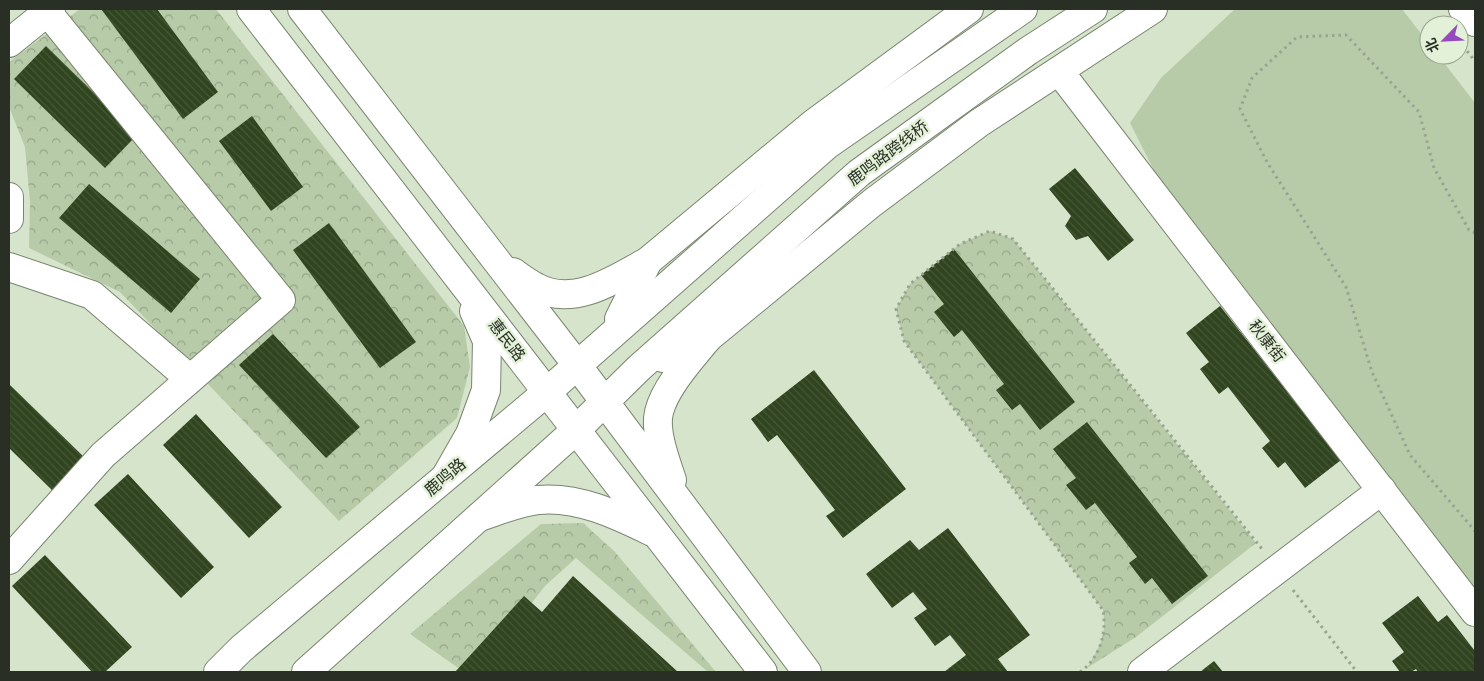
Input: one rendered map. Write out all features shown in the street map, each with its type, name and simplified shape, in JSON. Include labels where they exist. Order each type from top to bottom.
[{"type":"main road","name":"惠民路","points":[[251,9],[763,672]]},
{"type":"main road","points":[[302,9],[578,365],[807,672]]},
{"type":"main road","points":[[498,262],[537,288],[566,295],[602,287],[648,261],[814,123],[969,9]]},
{"type":"main road","name":"鹿鸣路","points":[[218,672],[241,649],[547,392],[827,145],[1023,9]]},
{"type":"main road","name":"鹿鸣路跨线桥","points":[[703,328],[859,173],[1028,51],[1093,9]]},
{"type":"main road","points":[[306,672],[576,430],[639,368],[703,328],[979,124],[1153,9]]},
{"type":"main road","points":[[1463,9],[1475,22]]},
{"type":"main road","points":[[9,43],[48,10],[281,300],[103,455],[9,560]]},
{"type":"main road","name":"秋康街","points":[[1059,71],[1475,612]]},
{"type":"main road","points":[[9,198],[9,219]]},
{"type":"main road","points":[[611,334],[648,261]]},
{"type":"main road","points":[[9,267],[92,295],[190,380]]},
{"type":"main road","points":[[446,476],[470,434],[486,390],[486,341],[462,282]]},
{"type":"main road","points":[[677,499],[660,442],[658,413],[703,328]]},
{"type":"main road","points":[[1142,672],[1382,490]]},
{"type":"main road","points":[[479,517],[538,500],[574,501],[617,515],[656,533]]},
{"type":"path","points":[[1475,233],[1469,230],[1434,168],[1419,112],[1346,35],[1297,37],[1252,78],[1240,109],[1267,162],[1346,287],[1372,372],[1410,455],[1475,531]]},
{"type":"path","points":[[1080,672],[1087,668],[1102,642],[1105,623],[1103,610],[904,341],[896,309],[910,284],[960,244],[990,232],[1012,239],[1278,570],[1357,672]]},
{"type":"green space","points":[[80,9],[216,9],[464,326],[470,367],[457,418],[339,521],[120,292],[29,248],[30,202],[25,147],[9,107],[9,62]]},
{"type":"green space","points":[[1235,9],[1402,9],[1419,31],[1419,65],[1446,65],[1475,103],[1475,600],[1172,206],[1130,123],[1161,78]]},
{"type":"green space","points":[[990,231],[1013,239],[1256,543],[1136,637],[1087,668],[1096,653],[1103,634],[1103,610],[904,341],[896,309],[910,284],[960,244]]},
{"type":"green space","points":[[583,523],[615,552],[716,672],[708,672],[576,558],[545,586],[478,672],[464,672],[410,634],[541,524]]},
{"type":"building","points":[[101,9],[157,9],[218,92],[183,119]]},
{"type":"building","points":[[46,46],[137,135],[105,168],[14,79]]},
{"type":"building","points":[[252,116],[303,187],[271,211],[219,141]]},
{"type":"building","points":[[1075,168],[1134,240],[1108,261],[1088,236],[1076,240],[1065,226],[1071,216],[1049,189]]},
{"type":"building","points":[[89,184],[200,279],[171,313],[59,218]]},
{"type":"building","points":[[329,223],[416,342],[380,368],[293,250]]},
{"type":"building","points":[[954,249],[1075,402],[1040,430],[1020,404],[1012,410],[996,390],[1004,384],[962,330],[954,337],[934,312],[944,304],[921,275]]},
{"type":"building","points":[[1220,306],[1341,460],[1305,488],[1285,462],[1278,468],[1262,448],[1270,441],[1228,387],[1219,394],[1200,369],[1209,362],[1186,333]]},
{"type":"building","points":[[273,334],[360,427],[326,458],[239,365]]},
{"type":"building","points":[[814,370],[906,489],[843,538],[826,516],[835,510],[777,435],[768,442],[751,419]]},
{"type":"building","points":[[9,384],[86,459],[54,492],[9,448]]},
{"type":"building","points":[[196,414],[282,507],[249,538],[163,445]]},
{"type":"building","points":[[1087,422],[1208,576],[1172,604],[1152,578],[1145,584],[1129,563],[1137,557],[1095,503],[1086,510],[1066,485],[1076,478],[1053,449]]},
{"type":"building","points":[[128,474],[214,567],[181,598],[94,505]]},
{"type":"building","points":[[948,528],[1030,635],[998,659],[1008,672],[944,672],[966,655],[950,635],[935,646],[914,618],[927,609],[913,592],[892,608],[866,574],[910,540],[919,550]]},
{"type":"building","points":[[45,555],[132,647],[105,672],[92,672],[12,586]]},
{"type":"building","points":[[573,576],[678,672],[455,672],[524,596],[542,612]]},
{"type":"building","points":[[1418,596],[1438,622],[1447,615],[1475,651],[1475,672],[1418,672],[1416,669],[1411,672],[1400,672],[1392,661],[1404,652],[1382,623]]},
{"type":"building","points":[[1214,661],[1223,672],[1200,672]]}]
